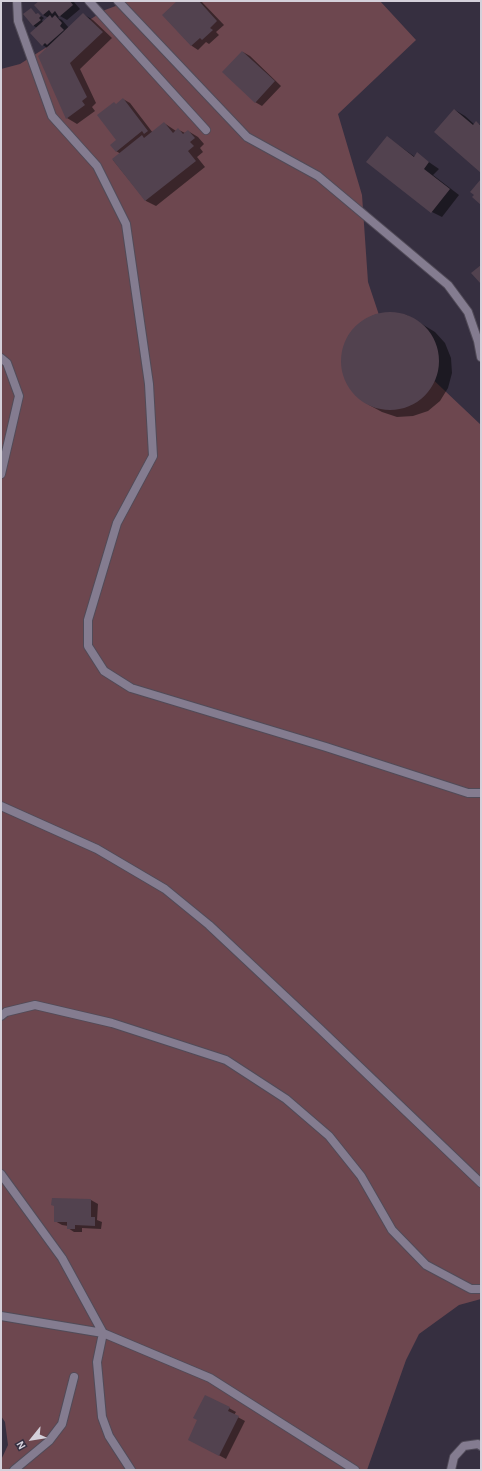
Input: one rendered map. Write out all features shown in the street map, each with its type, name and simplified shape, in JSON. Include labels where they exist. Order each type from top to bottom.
[{"type":"street","points":[[17,1],[18,21],[52,116],[97,166],[126,224],[149,384],[153,456],[117,523],[88,620],[88,646],[104,671],[131,688],[326,747],[468,793],[481,793]]},
{"type":"street","points":[[89,1],[206,130]]},
{"type":"street","points":[[118,1],[247,137],[318,176],[448,285],[468,312],[478,341],[481,357]]},
{"type":"street","points":[[1,358],[7,363],[19,396],[1,474]]},
{"type":"street","points":[[1,806],[97,850],[165,889],[209,925],[481,1183]]},
{"type":"street","points":[[1,1016],[6,1012],[35,1005],[112,1022],[226,1060],[286,1099],[329,1136],[361,1176],[392,1230],[426,1265],[471,1289],[481,1289]]},
{"type":"street","points":[[1,1174],[62,1258],[104,1333],[97,1362],[102,1417],[109,1436],[131,1470]]},
{"type":"street","points":[[1,1316],[104,1333],[210,1378],[355,1470]]},
{"type":"street","points":[[14,1470],[49,1441],[62,1424],[74,1377]]},
{"type":"street","points":[[451,1470],[454,1457],[464,1446],[478,1444],[481,1446]]},
{"type":"shaded area","points":[[129,1],[380,1],[416,40],[338,114],[362,195],[368,282],[383,327],[425,372],[481,425],[481,1299],[459,1305],[419,1334],[406,1360],[367,1470],[1,1470],[1,1460],[8,1445],[5,1422],[1,1416],[1,69],[20,64],[105,10]]},
{"type":"building","points":[[39,1],[70,1],[73,5],[59,17],[55,11],[52,14],[49,10],[43,15],[34,5]]},
{"type":"building","points":[[177,1],[199,1],[217,21],[210,28],[213,30],[202,40],[200,38],[191,46],[162,15]]},
{"type":"building","points":[[31,8],[36,14],[38,13],[41,16],[39,18],[41,20],[33,26],[23,14]]},
{"type":"building","points":[[83,13],[103,32],[70,63],[87,97],[82,101],[85,105],[66,119],[38,56]]},
{"type":"building","points":[[50,15],[52,18],[55,15],[62,23],[60,26],[64,30],[47,45],[45,43],[42,46],[30,33]]},
{"type":"building","points":[[242,51],[275,81],[255,103],[222,72]]},
{"type":"building","points":[[123,98],[148,131],[144,134],[142,131],[116,152],[110,145],[116,140],[97,115],[114,102],[116,104]]},
{"type":"building","points":[[454,109],[473,125],[476,121],[481,126],[481,173],[434,132]]},
{"type":"building","points":[[164,122],[173,133],[178,128],[183,134],[188,130],[195,138],[190,142],[194,146],[188,151],[196,161],[145,201],[112,159],[142,135],[144,138]]},
{"type":"building","points":[[387,136],[414,157],[417,152],[429,162],[424,169],[450,189],[431,213],[366,162]]},
{"type":"building","points":[[481,179],[481,205],[472,197],[474,195],[470,192]]},
{"type":"building","points":[[481,265],[481,284],[471,273]]},
{"type":"building","points":[[390,312],[409,316],[425,326],[435,342],[439,361],[435,380],[425,396],[409,406],[390,410],[371,406],[355,396],[345,380],[341,361],[345,342],[355,326],[371,316]]},
{"type":"building","points":[[52,1198],[91,1199],[91,1217],[95,1217],[95,1226],[75,1225],[75,1229],[67,1229],[67,1222],[54,1222],[54,1206],[51,1205]]},
{"type":"building","points":[[205,1395],[230,1407],[228,1411],[239,1416],[219,1456],[188,1440],[197,1420],[193,1418]]}]
